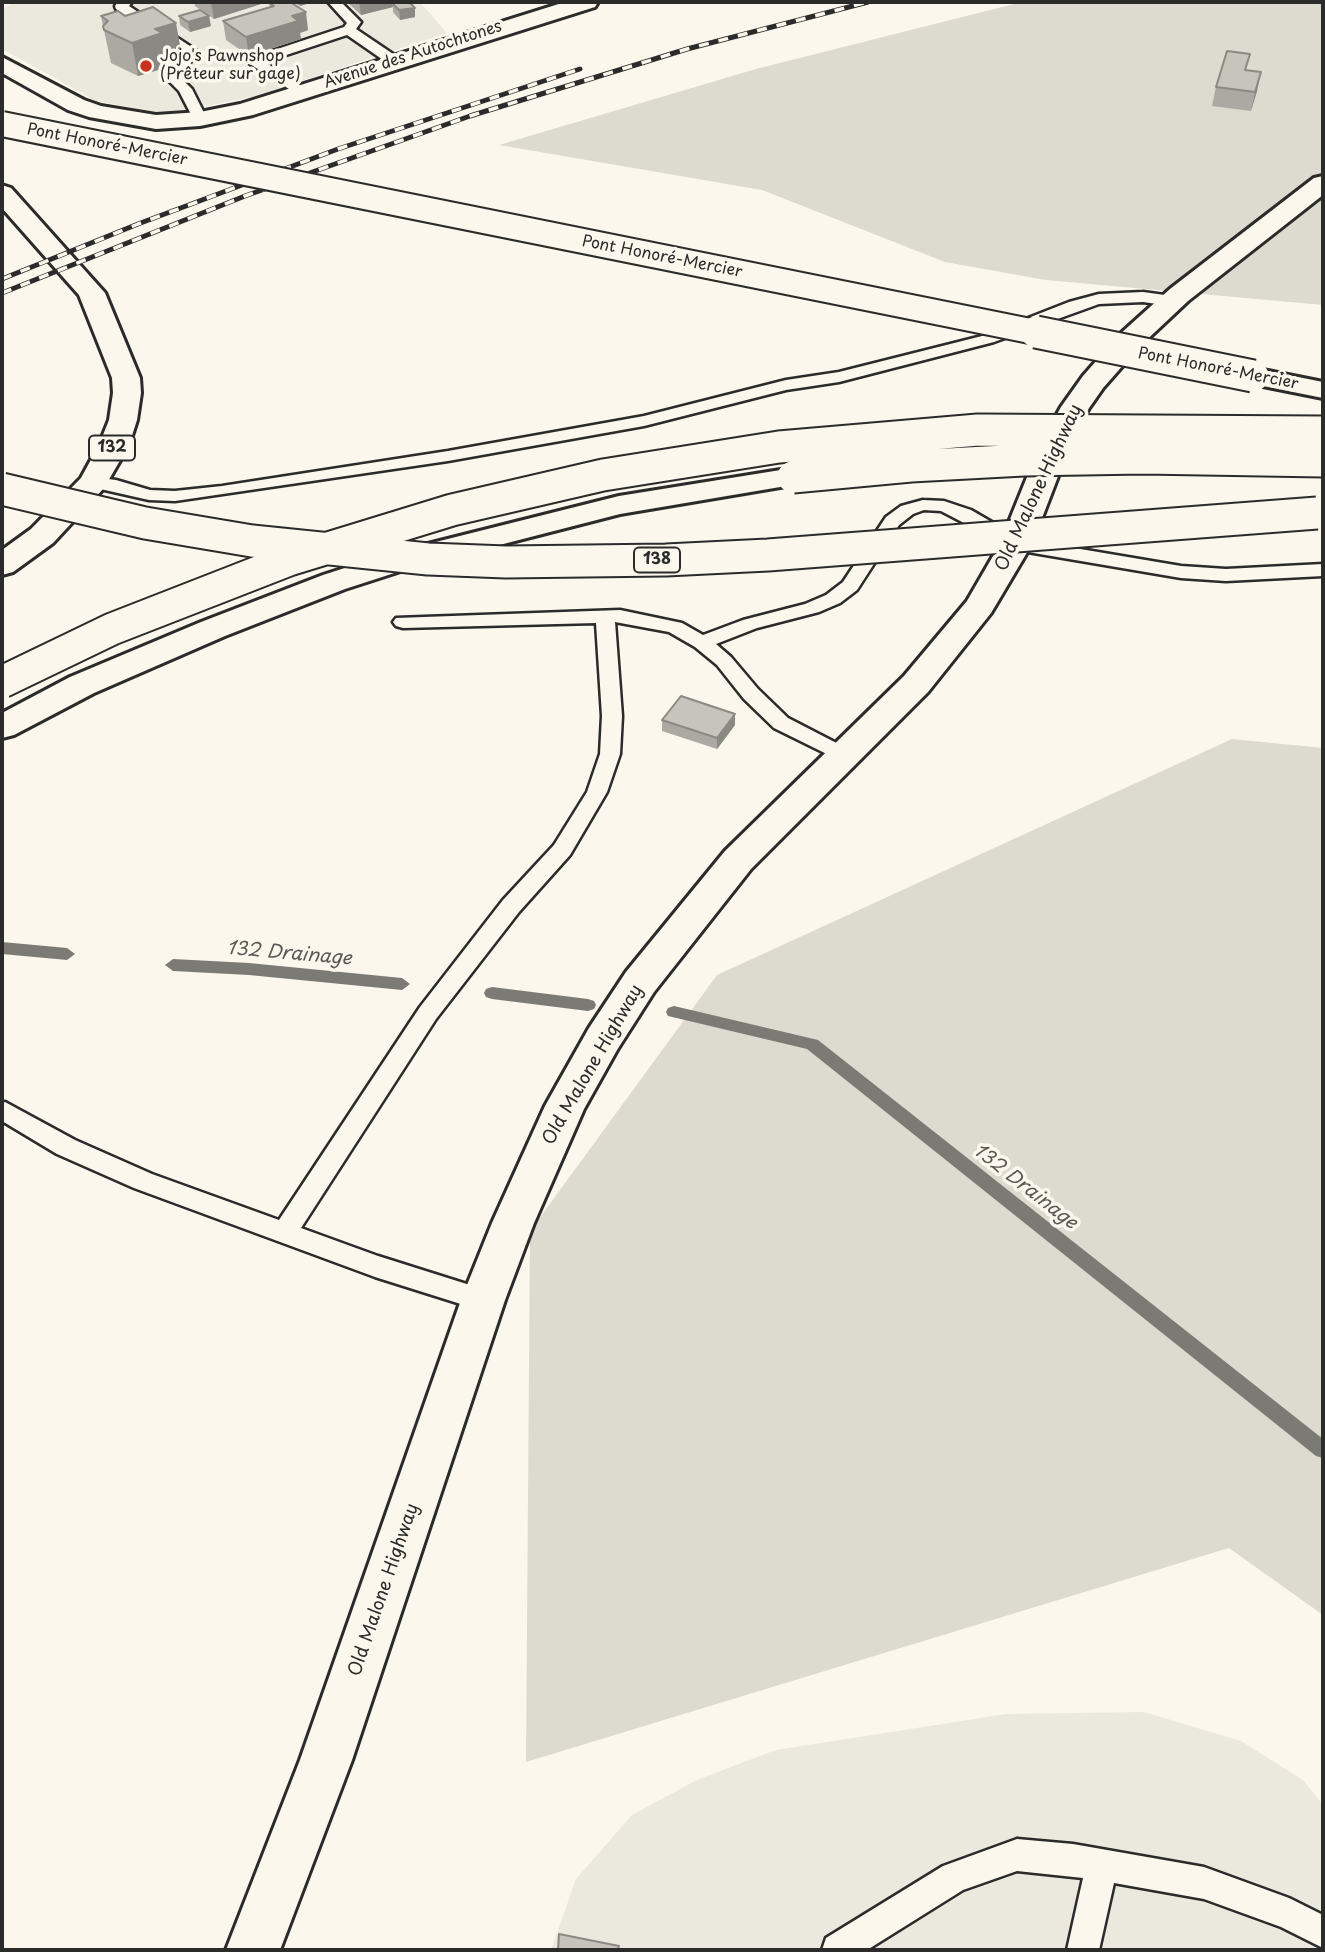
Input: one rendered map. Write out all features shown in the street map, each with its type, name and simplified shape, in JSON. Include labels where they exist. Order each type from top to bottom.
[{"type":"main road","name":"Avenue des Autochtones","points":[[2,64],[76,105],[97,112],[156,122],[200,119],[245,110],[587,2]]},
{"type":"main road","name":"Pont Honoré-Mercier","points":[[2,124],[1323,390]]},
{"type":"main road","name":"Old Malone Highway","points":[[253,1950],[326,1760],[483,1300],[536,1166],[565,1106],[640,982],[738,860],[916,684],[980,606],[1016,544],[1047,463],[1075,407],[1129,341],[1172,301],[1323,183]]},
{"type":"main road","name":"132","points":[[2,192],[92,293],[126,378],[127,393],[123,420],[114,445],[93,481],[42,536],[2,565]]},
{"type":"main road","points":[[2,682],[112,629],[289,560],[452,510],[603,475],[779,447],[978,430],[1323,432]]},
{"type":"main road","points":[[2,727],[140,659],[334,582],[464,543],[619,505],[793,477],[967,462],[1143,458],[1323,461]]},
{"type":"main road","name":"138","points":[[2,489],[145,523],[252,541],[428,559],[506,562],[666,560],[793,554],[1323,513]]},
{"type":"lane","points":[[126,2],[121,6],[191,53],[171,76],[185,89],[200,119]]},
{"type":"lane","points":[[300,92],[255,61],[349,30],[354,22],[334,2]]},
{"type":"lane","points":[[349,30],[394,61]]},
{"type":"lane","points":[[93,481],[149,495],[175,496],[448,456],[643,421],[786,385],[839,377],[988,339],[1075,304],[1099,299],[1143,297],[1172,301]]},
{"type":"lane","points":[[702,643],[750,624],[812,608],[833,599],[850,586],[892,521],[907,510],[923,505],[944,506],[965,514],[1016,544],[1181,572],[1226,575],[1323,570]]},
{"type":"lane","points":[[284,1234],[428,1013],[511,906],[562,850],[597,792],[610,754],[612,716],[605,616]]},
{"type":"lane","points":[[403,621],[605,616],[643,619],[675,627],[702,643],[724,661],[751,694],[781,723],[844,755]]},
{"type":"lane","points":[[5,1111],[66,1147],[143,1181],[284,1234],[483,1300]]},
{"type":"lane","points":[[838,1950],[954,1877],[1017,1855],[1102,1864],[1204,1883],[1289,1914],[1323,1932]]},
{"type":"lane","points":[[1083,1950],[1102,1864]]},
{"type":"shaded area","points":[[14,2],[420,2],[447,33],[256,96],[194,109],[157,112],[96,101],[2,49],[2,9]]},
{"type":"shaded area","points":[[1022,2],[1323,2],[1323,305],[1046,280],[945,262],[762,190],[499,145],[756,69]]},
{"type":"shaded area","points":[[1232,739],[1323,748],[1323,1615],[1229,1548],[526,1762],[530,1231],[717,975]]},
{"type":"shaded area","points":[[1144,1712],[1241,1741],[1303,1780],[1323,1805],[1323,1950],[551,1950],[576,1879],[632,1815],[699,1779],[776,1750],[1006,1714]]},
{"type":"building","points":[[290,2],[306,12],[292,16],[298,21],[246,37],[223,21],[274,6],[269,3]]},
{"type":"building","points":[[409,2],[415,8],[399,10],[392,3]]},
{"type":"building","points":[[153,7],[176,23],[155,29],[162,33],[132,43],[104,30],[103,26],[108,21],[101,16],[118,11],[125,16]]},
{"type":"building","points":[[200,10],[209,16],[188,22],[179,16]]},
{"type":"building","points":[[1227,51],[1250,54],[1245,70],[1261,72],[1255,92],[1216,87]]},
{"type":"building","points":[[681,696],[735,714],[717,738],[662,720]]},
{"type":"building","points":[[559,1934],[619,1946],[618,1950],[558,1950]]},
{"type":"waterway","name":"132 Drainage","points":[[2,948],[67,954]]},
{"type":"waterway","name":"132 Drainage","points":[[173,965],[249,969],[402,984]]},
{"type":"waterway","name":"132 Drainage","points":[[492,993],[588,1005]]},
{"type":"waterway","name":"132 Drainage","points":[[674,1012],[812,1044],[1323,1450]]},
{"type":"railway","points":[[2,293],[245,196],[470,116],[687,49],[868,2]]},
{"type":"railway","points":[[2,279],[138,224],[338,149],[580,69]]},
{"type":"place","name":"Jojo's Pawnshop (Prêteur sur gage)","points":[[146,66]]}]
